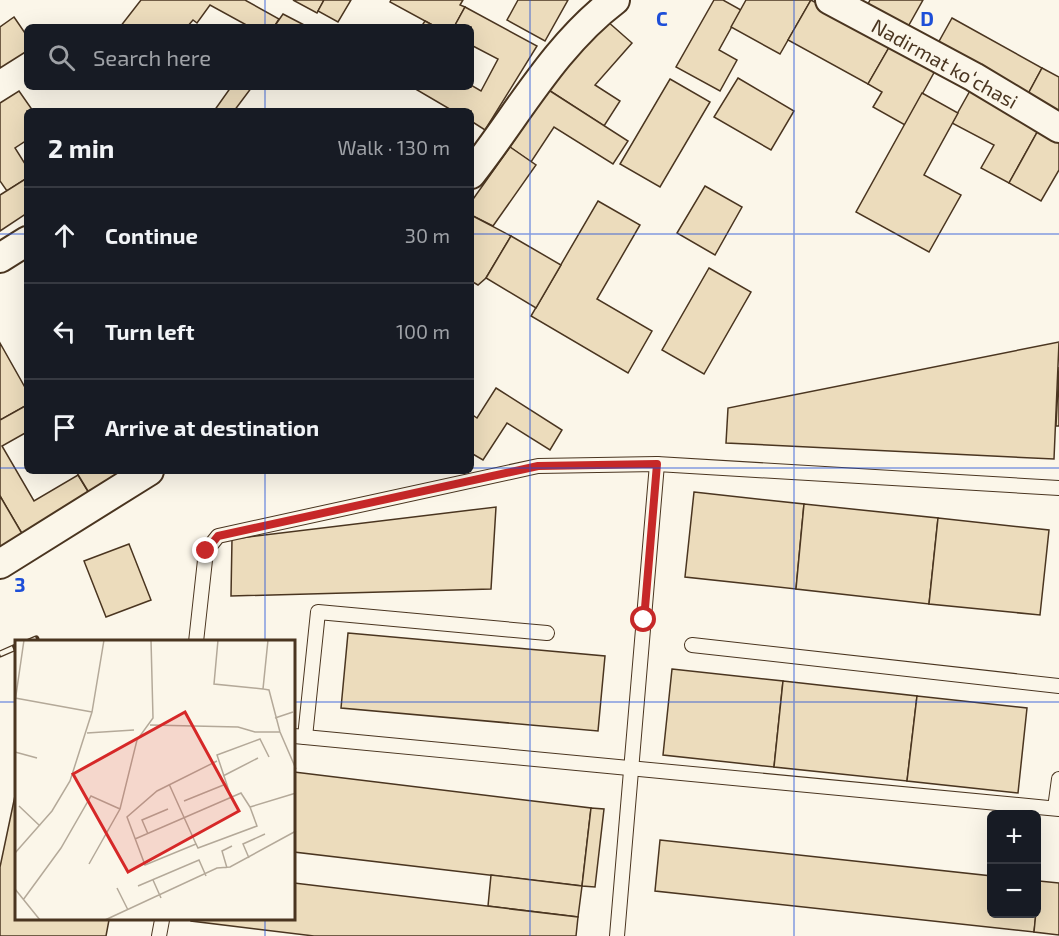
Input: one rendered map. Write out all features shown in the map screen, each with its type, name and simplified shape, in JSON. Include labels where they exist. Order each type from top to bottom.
[{"type":"street","points":[[474,170],[562,50],[598,12],[615,0]]},
{"type":"street","name":"Nadirmat koʻchasi","points":[[830,0],[974,77],[1059,128]]},
{"type":"street","points":[[0,258],[24,243]]},
{"type":"street","points":[[0,564],[144,474]]},
{"type":"lane","points":[[617,936],[657,464]]},
{"type":"lane","points":[[196,640],[206,551],[218,536],[538,466],[657,464],[1059,488]]},
{"type":"lane","points":[[547,633],[318,612],[300,736],[1057,808],[1059,779]]},
{"type":"lane","points":[[692,645],[1059,686]]},
{"type":"lane","points":[[159,936],[162,921]]},
{"type":"building","points":[[141,0],[245,0],[279,19],[276,24],[245,24],[210,5],[197,23],[193,20],[190,24],[122,24]]},
{"type":"building","points":[[293,0],[324,0],[317,13]]},
{"type":"building","points":[[324,0],[351,0],[338,22],[318,11]]},
{"type":"building","points":[[391,0],[463,0],[460,5],[465,7],[456,24],[430,24],[390,2]]},
{"type":"building","points":[[518,0],[568,0],[545,41],[507,20]]},
{"type":"building","points":[[714,0],[723,0],[741,10],[719,50],[737,60],[720,91],[676,67]]},
{"type":"building","points":[[746,0],[811,0],[780,54],[731,27]]},
{"type":"building","points":[[811,0],[891,44],[868,84],[788,40]]},
{"type":"building","points":[[870,0],[923,0],[905,32],[865,10]]},
{"type":"building","points":[[465,7],[537,46],[485,130],[474,123],[474,108],[448,108],[417,90],[474,90],[474,87],[481,91],[498,59],[474,47],[474,24],[456,24]]},
{"type":"building","points":[[283,14],[302,24],[276,24]]},
{"type":"building","points":[[14,17],[24,32],[24,53],[0,68],[0,27]]},
{"type":"building","points":[[952,18],[1042,68],[1028,94],[937,45]]},
{"type":"building","points":[[607,21],[632,43],[595,85],[620,101],[604,126],[547,89]]},
{"type":"building","points":[[891,44],[936,69],[905,125],[873,107],[882,92],[868,84]]},
{"type":"building","points":[[1042,68],[1059,77],[1059,111],[1028,94]]},
{"type":"building","points":[[738,78],[794,111],[771,150],[714,117]]},
{"type":"building","points":[[670,79],[710,102],[660,187],[620,164]]},
{"type":"building","points":[[547,89],[628,141],[613,164],[554,127],[531,162],[510,147]]},
{"type":"building","points":[[971,89],[1040,127],[1009,183],[981,168],[994,145],[952,123]]},
{"type":"building","points":[[229,90],[250,90],[236,108],[216,108]]},
{"type":"building","points":[[19,91],[31,108],[24,108],[24,142],[15,148],[24,162],[24,180],[7,191],[0,181],[0,103]]},
{"type":"building","points":[[922,93],[958,113],[924,175],[961,195],[929,252],[856,212]]},
{"type":"building","points":[[1040,127],[1059,137],[1059,170],[1041,201],[1009,183]]},
{"type":"building","points":[[510,147],[536,165],[493,226],[474,216],[474,198]]},
{"type":"building","points":[[24,180],[24,215],[0,231],[0,195]]},
{"type":"building","points":[[705,186],[742,207],[715,255],[677,233]]},
{"type":"building","points":[[598,201],[640,225],[597,299],[652,331],[628,373],[531,316]]},
{"type":"building","points":[[474,217],[511,236],[486,278],[478,285],[474,283]]},
{"type":"building","points":[[511,236],[561,265],[536,308],[486,278]]},
{"type":"building","points":[[709,268],[751,292],[704,374],[662,350]]},
{"type":"building","points":[[1059,342],[1054,459],[726,443],[728,408]]},
{"type":"building","points":[[0,343],[24,386],[24,407],[0,420]]},
{"type":"building","points":[[1059,367],[1059,426],[1056,426]]},
{"type":"building","points":[[496,388],[562,430],[550,450],[507,423],[483,460],[474,455],[474,416],[477,418]]},
{"type":"building","points":[[24,407],[24,434],[2,446],[34,501],[78,475],[92,498],[24,537],[0,496],[0,420]]},
{"type":"building","points":[[78,474],[129,474],[91,496]]},
{"type":"building","points":[[694,492],[804,504],[796,589],[685,577]]},
{"type":"building","points":[[0,496],[24,537],[0,552]]},
{"type":"building","points":[[804,504],[938,518],[929,604],[796,589]]},
{"type":"building","points":[[496,507],[491,589],[231,596],[232,539]]},
{"type":"building","points":[[938,518],[1049,530],[1040,615],[929,604]]},
{"type":"building","points":[[129,544],[151,600],[106,617],[84,561]]},
{"type":"building","points":[[348,633],[605,656],[598,731],[341,708]]},
{"type":"building","points":[[672,669],[783,681],[774,767],[663,755]]},
{"type":"building","points":[[783,681],[917,696],[907,781],[774,767]]},
{"type":"building","points":[[917,696],[1027,708],[1018,793],[907,781]]},
{"type":"building","points":[[296,772],[591,808],[582,886],[296,852]]},
{"type":"building","points":[[15,796],[15,921],[109,921],[106,936],[0,936],[0,867]]},
{"type":"building","points":[[591,808],[604,809],[595,887],[582,886]]},
{"type":"building","points":[[660,840],[987,875],[987,918],[1036,918],[1034,932],[655,891]]},
{"type":"building","points":[[491,875],[582,886],[578,917],[488,906]]},
{"type":"building","points":[[1041,881],[1059,883],[1059,935],[1034,932],[1035,918],[1041,918]]},
{"type":"building","points":[[296,883],[578,917],[576,936],[314,936],[191,921],[296,921]]},
{"type":"railway","points":[[0,654],[15,647]]},
{"type":"route","points":[[206,551],[218,536],[538,466],[657,464],[644,620]]}]
